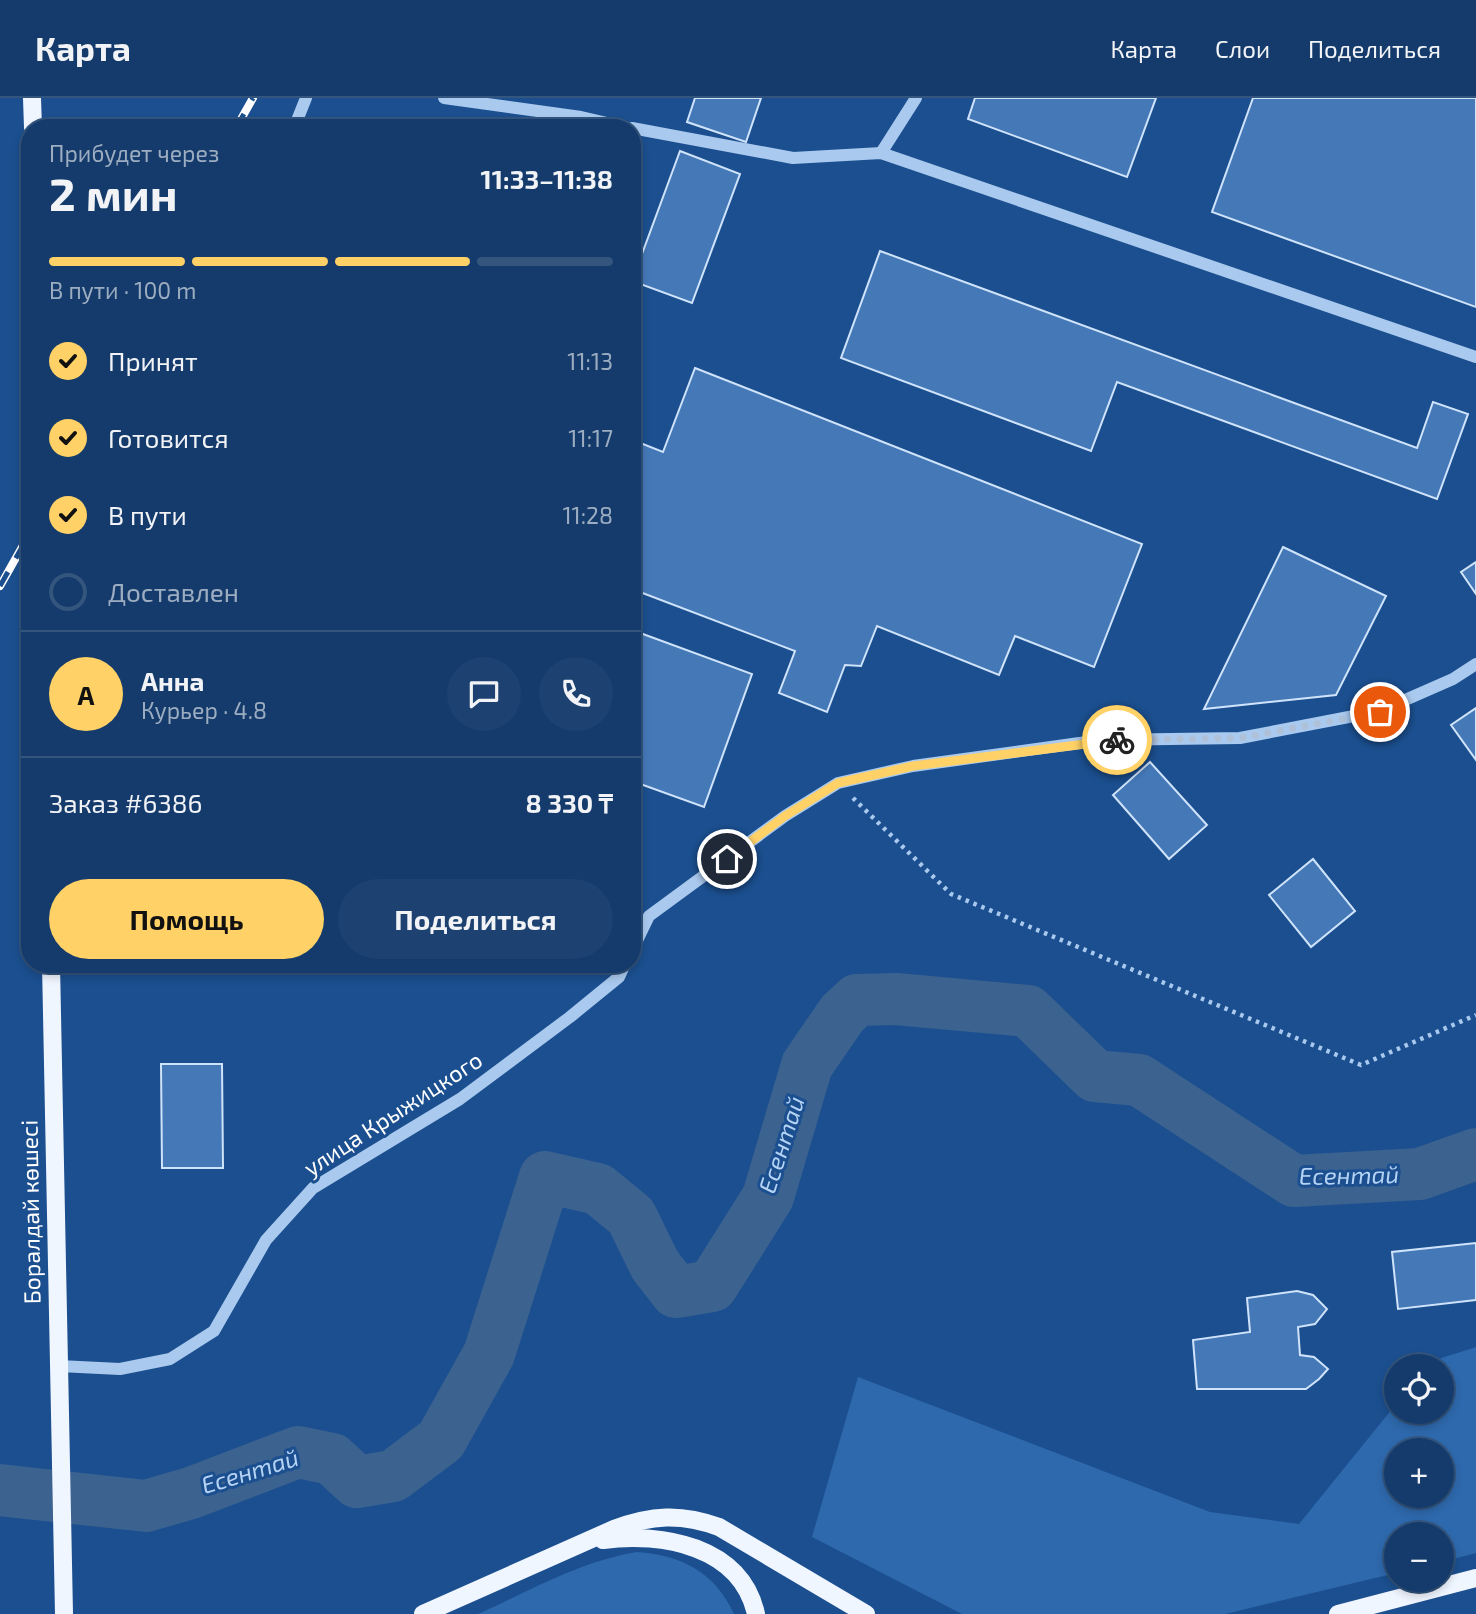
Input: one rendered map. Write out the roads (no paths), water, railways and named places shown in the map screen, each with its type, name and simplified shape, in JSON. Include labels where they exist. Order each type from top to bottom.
[{"type":"main road","points":[[32,98],[33,119]]},
{"type":"main road","name":"Боралдай көшесі","points":[[51,973],[63,1550]]},
{"type":"main road","points":[[423,1614],[635,1521],[673,1515],[694,1517],[719,1527],[866,1614]]},
{"type":"main road","points":[[576,1546],[632,1537],[689,1545],[718,1557],[740,1579],[756,1614]]},
{"type":"main road","points":[[63,1550],[64,1614]]},
{"type":"main road","points":[[63,1550],[78,1614]]},
{"type":"main road","points":[[1338,1614],[1476,1578]]},
{"type":"street","points":[[298,119],[306,98]]},
{"type":"street","points":[[444,98],[589,119]]},
{"type":"street","points":[[881,153],[916,98]]},
{"type":"street","points":[[641,130],[793,158],[881,153],[1476,357]]},
{"type":"street","points":[[641,932],[649,916],[785,816],[838,783],[913,766],[1101,740],[1240,738],[1380,712],[1453,679],[1476,664]]},
{"type":"street","name":"улица Крыжицкого","points":[[59,1366],[120,1369],[170,1359],[214,1331],[266,1240],[313,1188],[460,1100],[570,1017],[621,973]]},
{"type":"waterway","name":"Есентай","points":[[0,1490],[146,1506],[191,1493],[298,1452],[332,1459],[357,1482],[393,1476],[441,1440],[489,1354],[545,1177],[598,1189],[631,1216],[655,1265],[676,1292],[712,1286],[768,1197],[807,1065],[842,1014],[857,1000],[896,999],[1028,1011],[1095,1076],[1139,1080],[1294,1181],[1420,1174],[1476,1154]]},
{"type":"railway","points":[[241,119],[253,98]]},
{"type":"railway","points":[[0,586],[21,549]]}]
